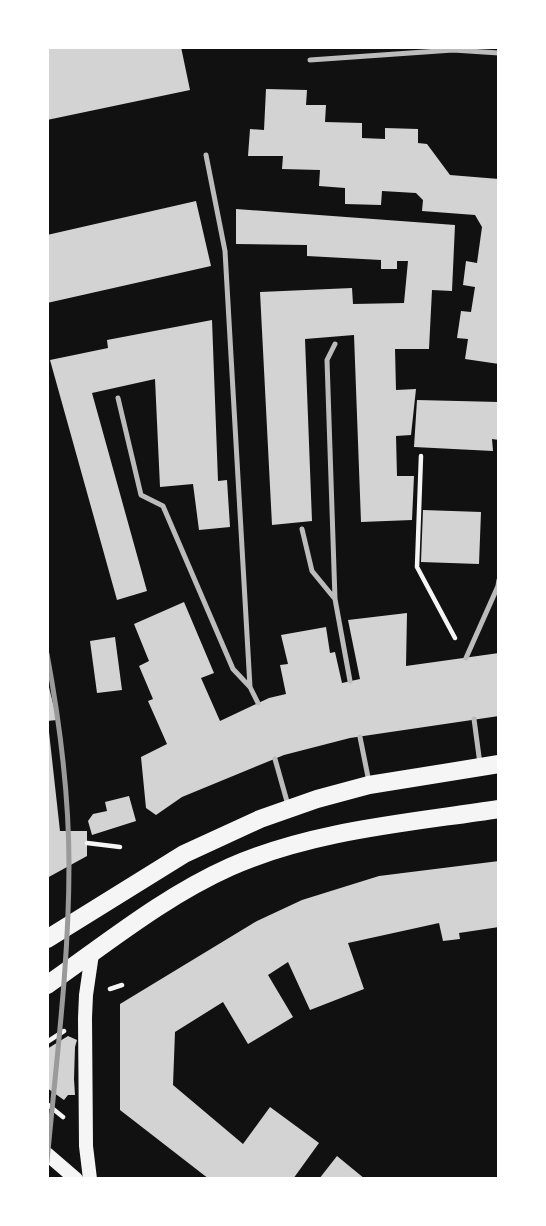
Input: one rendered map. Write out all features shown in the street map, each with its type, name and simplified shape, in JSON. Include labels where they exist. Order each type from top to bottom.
[{"type":"main road","points":[[47,939],[184,854],[288,808],[369,785],[490,766]]},
{"type":"main road","points":[[47,985],[141,918],[228,868],[263,854],[345,833],[499,809]]},
{"type":"main road","points":[[90,1179],[86,1146],[85,1018],[92,954]]},
{"type":"main road","points":[[47,1154],[76,1179]]},
{"type":"lane","points":[[310,60],[453,50],[499,53]]},
{"type":"lane","points":[[206,155],[225,251],[250,687]]},
{"type":"lane","points":[[335,344],[327,360],[335,599],[350,681]]},
{"type":"lane","points":[[118,398],[141,495],[163,506],[233,670],[250,687],[258,703]]},
{"type":"lane","points":[[302,529],[312,571],[335,599]]},
{"type":"lane","points":[[466,658],[499,580]]},
{"type":"lane","points":[[474,719],[490,766]]},
{"type":"lane","points":[[360,737],[369,785]]},
{"type":"lane","points":[[275,758],[288,808]]},
{"type":"path","points":[[421,456],[416,566],[466,658]]},
{"type":"path","points":[[87,843],[120,846]]},
{"type":"building","points":[[47,47],[181,47],[190,90],[47,120]]},
{"type":"building","points":[[266,89],[307,90],[306,105],[326,105],[325,122],[362,123],[362,138],[385,139],[385,128],[418,129],[418,143],[427,144],[450,175],[499,179],[499,364],[465,359],[468,339],[457,338],[461,311],[471,312],[475,287],[463,285],[466,261],[477,263],[482,227],[475,215],[422,211],[423,200],[416,193],[382,191],[381,205],[345,204],[345,188],[319,186],[320,170],[282,169],[283,156],[248,156],[250,129],[264,130]]},
{"type":"building","points":[[196,201],[211,266],[47,303],[47,235]]},
{"type":"building","points":[[236,209],[455,225],[452,291],[432,290],[429,349],[395,349],[396,390],[416,389],[411,435],[396,436],[397,476],[414,476],[412,520],[361,522],[354,335],[305,339],[312,521],[272,525],[260,292],[352,288],[353,304],[404,303],[408,261],[397,261],[397,269],[381,269],[381,260],[307,256],[307,245],[236,244]]},
{"type":"building","points":[[212,320],[218,481],[227,480],[230,527],[199,530],[193,484],[160,487],[155,379],[92,393],[147,591],[117,600],[50,360],[108,348],[107,340]]},
{"type":"building","points":[[417,400],[499,402],[499,440],[492,439],[493,451],[414,447]]},
{"type":"building","points":[[423,510],[481,512],[479,564],[421,562]]},
{"type":"building","points":[[184,602],[214,673],[201,678],[220,721],[269,698],[286,694],[280,665],[288,664],[281,635],[326,627],[330,653],[335,652],[342,683],[360,679],[348,620],[407,613],[406,666],[499,653],[499,716],[350,738],[284,755],[182,797],[156,815],[146,808],[141,757],[167,744],[148,701],[153,699],[139,666],[149,661],[134,624]]},
{"type":"building","points":[[115,637],[122,690],[97,693],[90,641]]},
{"type":"building","points":[[47,679],[57,720],[47,721]]},
{"type":"building","points":[[47,732],[60,831],[87,831],[87,856],[47,878]]},
{"type":"building","points":[[129,796],[136,821],[92,835],[88,821],[93,814],[107,811],[105,802]]},
{"type":"building","points":[[499,861],[499,927],[459,933],[460,939],[443,941],[439,923],[348,943],[364,989],[310,1010],[288,962],[268,975],[293,1017],[248,1044],[223,1002],[175,1032],[173,1085],[243,1144],[270,1107],[319,1143],[293,1179],[209,1179],[120,1110],[120,1004],[257,921],[302,900],[379,876]]},
{"type":"building","points":[[68,1036],[77,1040],[75,1095],[68,1095],[64,1100],[47,1088],[47,1049]]},
{"type":"building","points":[[337,1156],[365,1179],[319,1179]]},
{"type":"railway","points":[[47,654],[63,759],[69,865],[64,976],[47,1162]]}]
